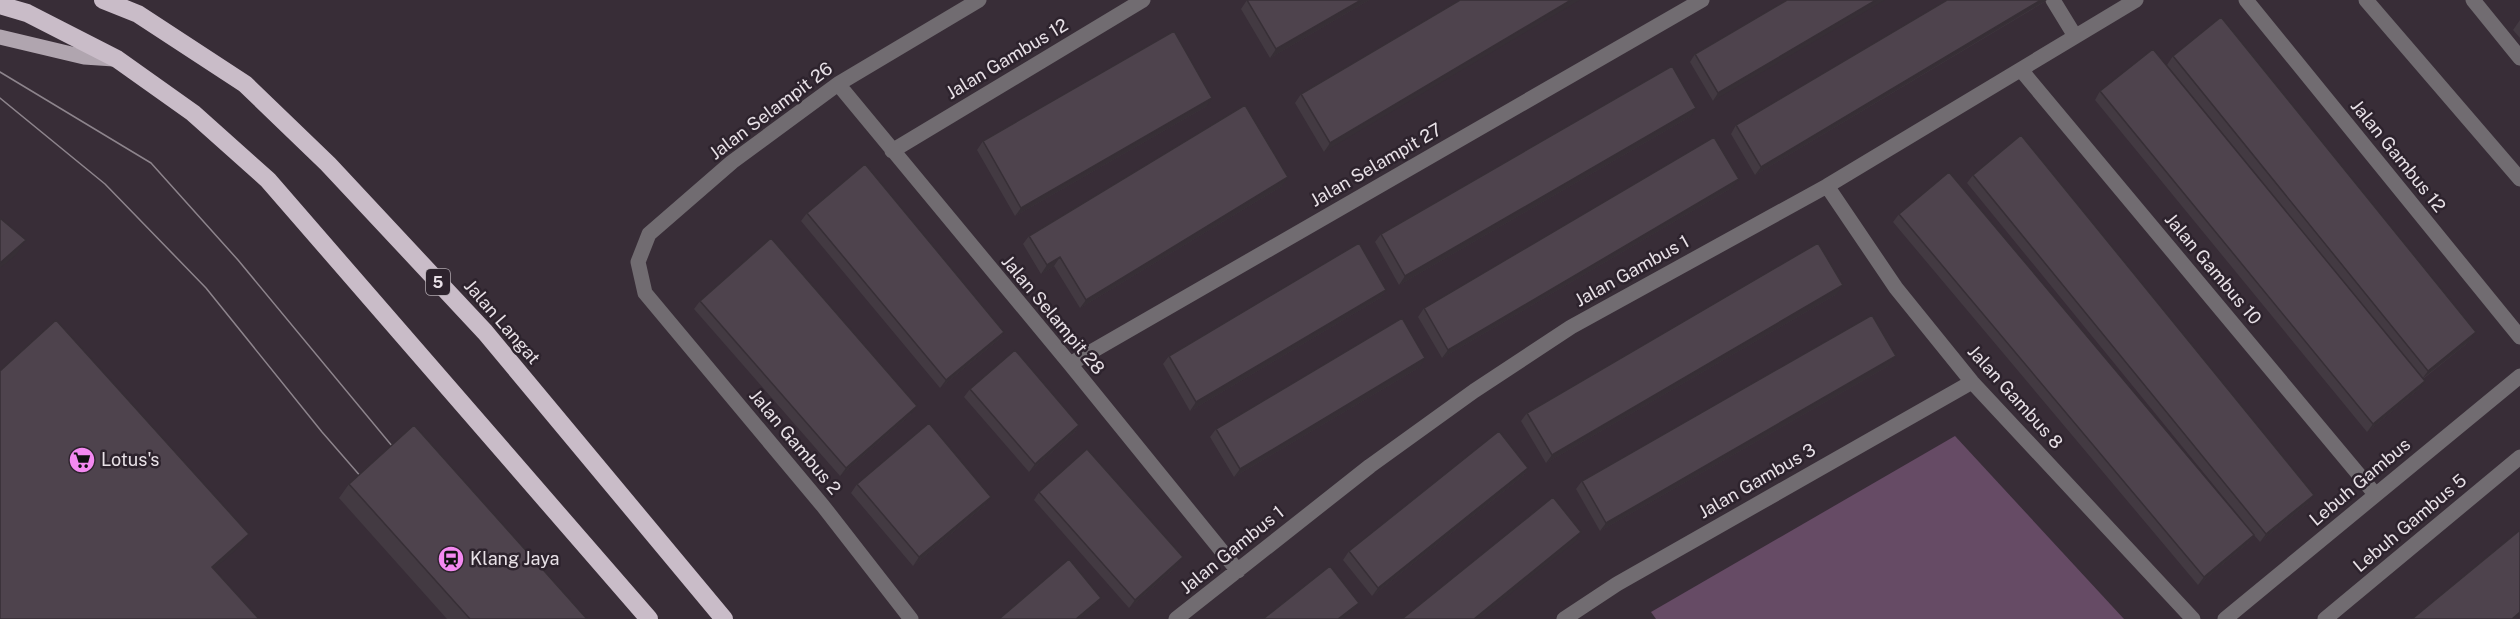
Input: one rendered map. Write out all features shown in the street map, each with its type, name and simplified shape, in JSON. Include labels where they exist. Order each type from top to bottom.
[{"type":"highway","name":"Jalan Langat","points":[[103,0],[138,14],[245,84],[328,164],[485,332],[724,619]]},
{"type":"highway","points":[[0,5],[27,13],[117,59],[193,113],[268,180],[649,619]]},
{"type":"main road","points":[[0,37],[84,57],[117,59]]},
{"type":"street","name":"Jalan Selampit 26","points":[[645,293],[638,262],[649,234],[732,162],[838,84],[979,0]]},
{"type":"street","name":"Jalan Gambus 12","points":[[892,151],[1143,0]]},
{"type":"street","name":"Jalan Selampit 27","points":[[1070,364],[1702,0]]},
{"type":"street","points":[[2053,0],[2075,36]]},
{"type":"street","name":"Jalan Gambus 1","points":[[1176,619],[1370,466],[1493,378],[1571,327],[1827,186],[2136,0]]},
{"type":"street","name":"Jalan Gambus 12","points":[[2246,0],[2520,337]]},
{"type":"street","points":[[2366,0],[2520,179]]},
{"type":"street","points":[[2473,0],[2520,58]]},
{"type":"street","name":"Jalan Gambus 10","points":[[2021,70],[2375,494]]},
{"type":"street","name":"Jalan Selampit 28","points":[[838,84],[1238,571]]},
{"type":"street","name":"Jalan Gambus 8","points":[[1827,186],[1896,288],[1972,382],[2193,619]]},
{"type":"street","name":"Jalan Gambus 2","points":[[645,293],[823,506],[911,619]]},
{"type":"street","name":"Lebuh Gambus","points":[[2225,619],[2520,376]]},
{"type":"street","name":"Jalan Gambus 3","points":[[1564,619],[1617,584],[1972,382]]},
{"type":"street","name":"Lebuh Gambus 5","points":[[2325,619],[2520,457]]},
{"type":"shaded area","points":[[1955,436],[2124,619],[1656,619],[1651,612]]},
{"type":"building","points":[[1247,0],[1361,0],[1276,49]]},
{"type":"building","points":[[1460,0],[1571,0],[1330,143],[1301,94]]},
{"type":"building","points":[[1787,0],[1876,0],[1718,93],[1695,54]]},
{"type":"building","points":[[1947,0],[2041,0],[1761,167],[1736,125]]},
{"type":"building","points":[[2221,17],[2476,332],[2428,371],[2173,56]]},
{"type":"building","points":[[1174,31],[1212,98],[1021,208],[983,141]]},
{"type":"building","points":[[2153,49],[2425,381],[2373,424],[2100,91]]},
{"type":"building","points":[[1672,66],[1696,108],[1405,276],[1381,234]]},
{"type":"building","points":[[1245,105],[1288,177],[1086,300],[1060,257],[1047,265],[1029,236]]},
{"type":"building","points":[[2021,135],[2314,495],[2266,534],[1973,175]]},
{"type":"building","points":[[1714,137],[1739,179],[1448,350],[1424,308]]},
{"type":"building","points":[[865,164],[1004,332],[946,380],[807,213]]},
{"type":"building","points":[[1949,172],[2254,535],[2204,577],[1899,214]]},
{"type":"building","points":[[0,218],[26,240],[0,263]]},
{"type":"building","points":[[771,238],[917,406],[846,468],[700,301]]},
{"type":"building","points":[[1359,243],[1386,290],[1196,402],[1169,356]]},
{"type":"building","points":[[1818,243],[1843,285],[1552,455],[1527,413]]},
{"type":"building","points":[[1872,315],[1896,356],[1606,523],[1582,481]]},
{"type":"building","points":[[1402,318],[1425,358],[1240,469],[1216,429]]},
{"type":"building","name":"Lotus's","points":[[56,320],[249,534],[212,567],[259,619],[0,619],[0,371]]},
{"type":"building","points":[[1015,350],[1079,425],[1035,464],[970,389]]},
{"type":"building","points":[[929,423],[991,497],[919,557],[857,484]]},
{"type":"building","name":"Klang Jaya","points":[[414,425],[587,619],[470,619],[349,484]]},
{"type":"building","points":[[1499,431],[1528,468],[1378,588],[1349,551]]},
{"type":"building","points":[[1087,449],[1183,557],[1135,600],[1039,492]]},
{"type":"building","points":[[1553,497],[1581,532],[1474,619],[1402,619]]},
{"type":"building","points":[[2520,530],[2520,612],[2512,619],[2412,619]]},
{"type":"building","points":[[1069,559],[1101,598],[1076,619],[999,619]]},
{"type":"building","points":[[1330,566],[1359,603],[1338,619],[1263,619]]},
{"type":"tram line","points":[[0,72],[151,163],[238,260],[402,458]]},
{"type":"tram line","points":[[0,98],[105,184],[206,288],[322,432],[369,486]]},
{"type":"place","name":"Lotus's","points":[[82,460]]},
{"type":"place","name":"Klang Jaya","points":[[451,559]]}]
